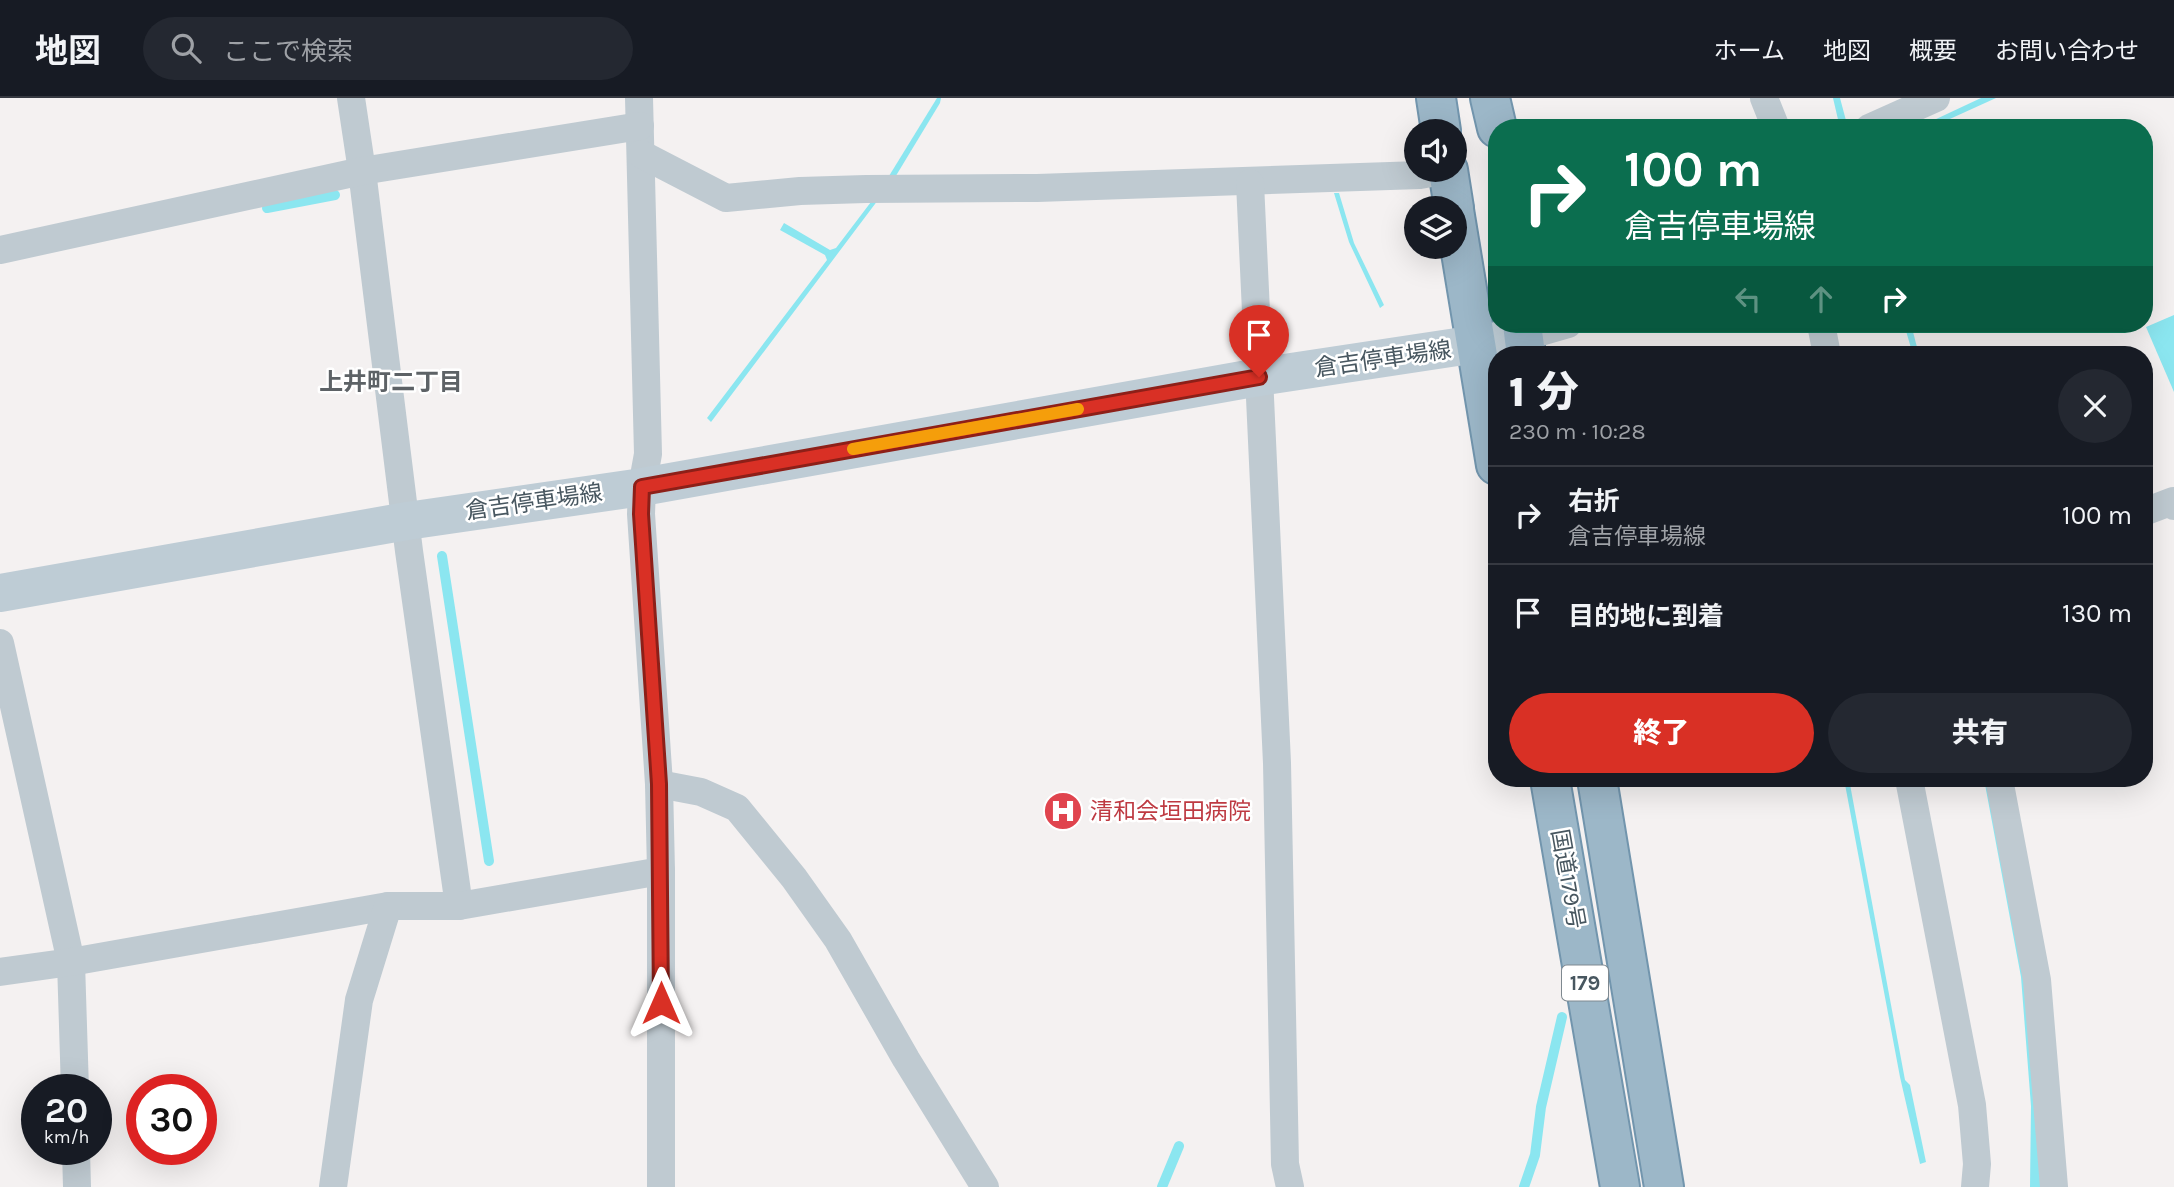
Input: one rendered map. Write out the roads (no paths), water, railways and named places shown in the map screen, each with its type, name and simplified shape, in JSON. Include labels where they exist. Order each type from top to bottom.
[{"type":"highway","points":[[1436,98],[1439,119]]},
{"type":"highway","points":[[1490,98],[1495,119]]},
{"type":"highway","points":[[1462,259],[1488,417]]},
{"type":"highway","name":"国道179号","points":[[1551,787],[1620,1187]]},
{"type":"highway","name":"国道179号","points":[[1598,787],[1664,1187]]},
{"type":"main road","name":"倉吉停車場線","points":[[0,593],[407,521],[642,487],[1259,377],[1524,339]]},
{"type":"street","points":[[351,98],[401,495],[407,521],[459,906]]},
{"type":"street","points":[[639,98],[648,454],[642,487],[641,514],[659,784],[662,871],[661,1187]]},
{"type":"street","points":[[1764,98],[1772,119]]},
{"type":"street","points":[[1889,119],[1936,98]]},
{"type":"street","points":[[0,250],[362,171],[640,126]]},
{"type":"street","points":[[641,154],[726,198],[866,188],[1037,188],[1404,177]]},
{"type":"street","points":[[1250,183],[1277,763],[1285,1164],[1290,1187]]},
{"type":"street","points":[[1524,339],[1541,333]]},
{"type":"street","points":[[2153,509],[2173,501],[2174,506]]},
{"type":"street","points":[[0,643],[71,962],[74,1074]]},
{"type":"street","points":[[659,784],[701,792],[737,808],[794,878],[838,940],[906,1059],[985,1187]]},
{"type":"street","points":[[1911,787],[1972,1105],[1977,1164],[1975,1187]]},
{"type":"street","points":[[2001,787],[2037,980],[2054,1187]]},
{"type":"street","points":[[0,972],[388,906],[459,906],[662,871]]},
{"type":"street","points":[[333,1187],[359,1000],[388,906]]},
{"type":"street","points":[[76,1165],[77,1187]]},
{"type":"water","points":[[937,98],[941,98],[940,103],[894,179],[889,176]]},
{"type":"water","points":[[1833,98],[1840,98],[1846,119],[1838,119]]},
{"type":"water","points":[[1981,98],[1996,98],[1950,119],[1936,119]]},
{"type":"water","points":[[1334,193],[1339,193],[1354,243],[1384,305],[1380,308],[1349,242]]},
{"type":"water","points":[[874,198],[878,200],[711,422],[707,418],[827,260],[825,255],[780,230],[784,223],[830,250],[836,248]]},
{"type":"water","points":[[2174,315],[2174,392],[2149,333],[2153,333],[2153,324]]},
{"type":"water","points":[[1907,333],[1913,333],[1917,346],[1910,346]]},
{"type":"water","points":[[1846,787],[1850,787],[1905,1080],[1910,1085],[1926,1162],[1920,1164],[1900,1077]]},
{"type":"water","points":[[1985,787],[1991,787],[2027,980],[2041,1187],[2030,1187],[2031,1106],[2021,977]]},
{"type":"water","points":[[1533,1151],[1539,1155],[1527,1187],[1520,1187]]},
{"type":"waterway","points":[[267,208],[335,195]]},
{"type":"waterway","points":[[442,556],[489,861]]},
{"type":"waterway","points":[[1524,1187],[1535,1155],[1541,1107],[1562,1017]]},
{"type":"waterway","points":[[1162,1187],[1179,1146]]},
{"type":"place","name":"清和会垣田病院","points":[[1063,811]]},
{"type":"district","name":"上井町二丁目","points":[[391,382]]}]
